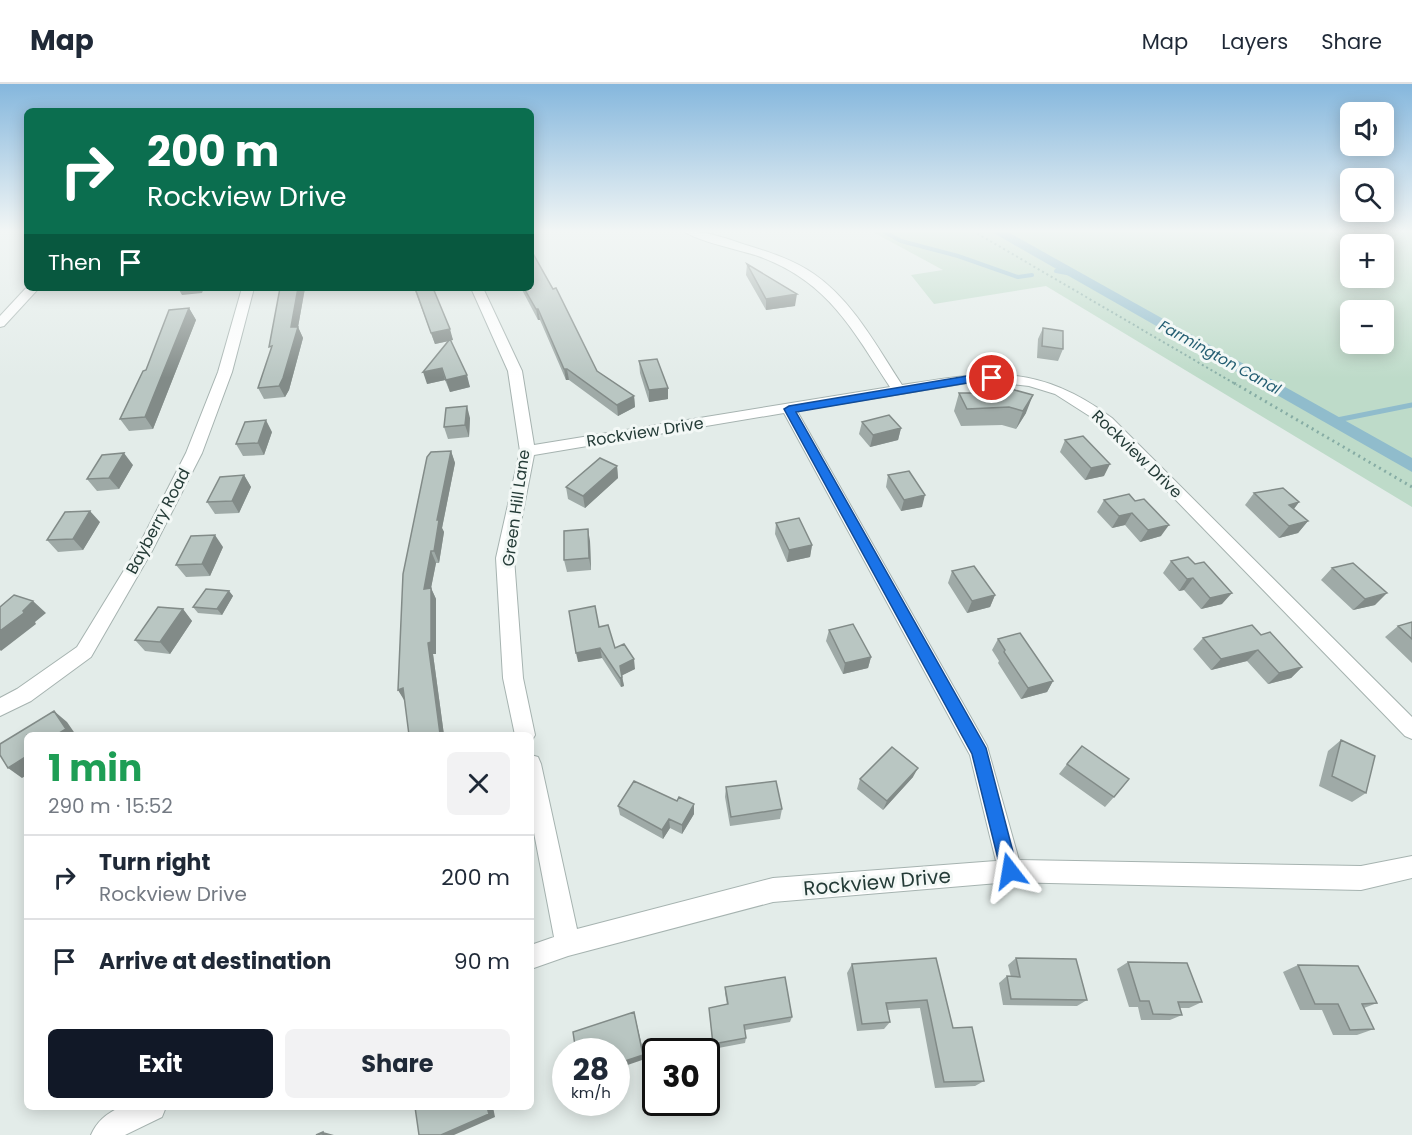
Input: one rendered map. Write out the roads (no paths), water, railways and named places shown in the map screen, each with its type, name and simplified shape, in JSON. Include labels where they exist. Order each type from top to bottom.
[{"type":"street","points":[[813,280],[837,303],[899,391]]},
{"type":"street","points":[[0,323],[30,291]]},
{"type":"street","name":"Bayberry Road","points":[[0,707],[24,695],[84,652],[138,561],[194,453],[225,372],[247,291]]},
{"type":"street","name":"Green Hill Lane","points":[[478,291],[515,371],[526,451],[505,558],[513,678],[524,732]]},
{"type":"street","name":"Rockview Drive","points":[[526,451],[973,378],[1012,377],[1050,386],[1081,401],[1107,421],[1412,730]]},
{"type":"street","points":[[789,409],[980,753],[1010,871]]},
{"type":"street","points":[[534,779],[568,944]]},
{"type":"street","name":"Rockview Drive","points":[[534,956],[568,944],[773,890],[1010,871],[1361,878],[1412,867]]},
{"type":"street","points":[[105,1135],[119,1122],[145,1110]]},
{"type":"waterway","name":"Farmington Canal","points":[[1083,280],[1412,466]]},
{"type":"waterway","points":[[1332,421],[1412,405]]}]
